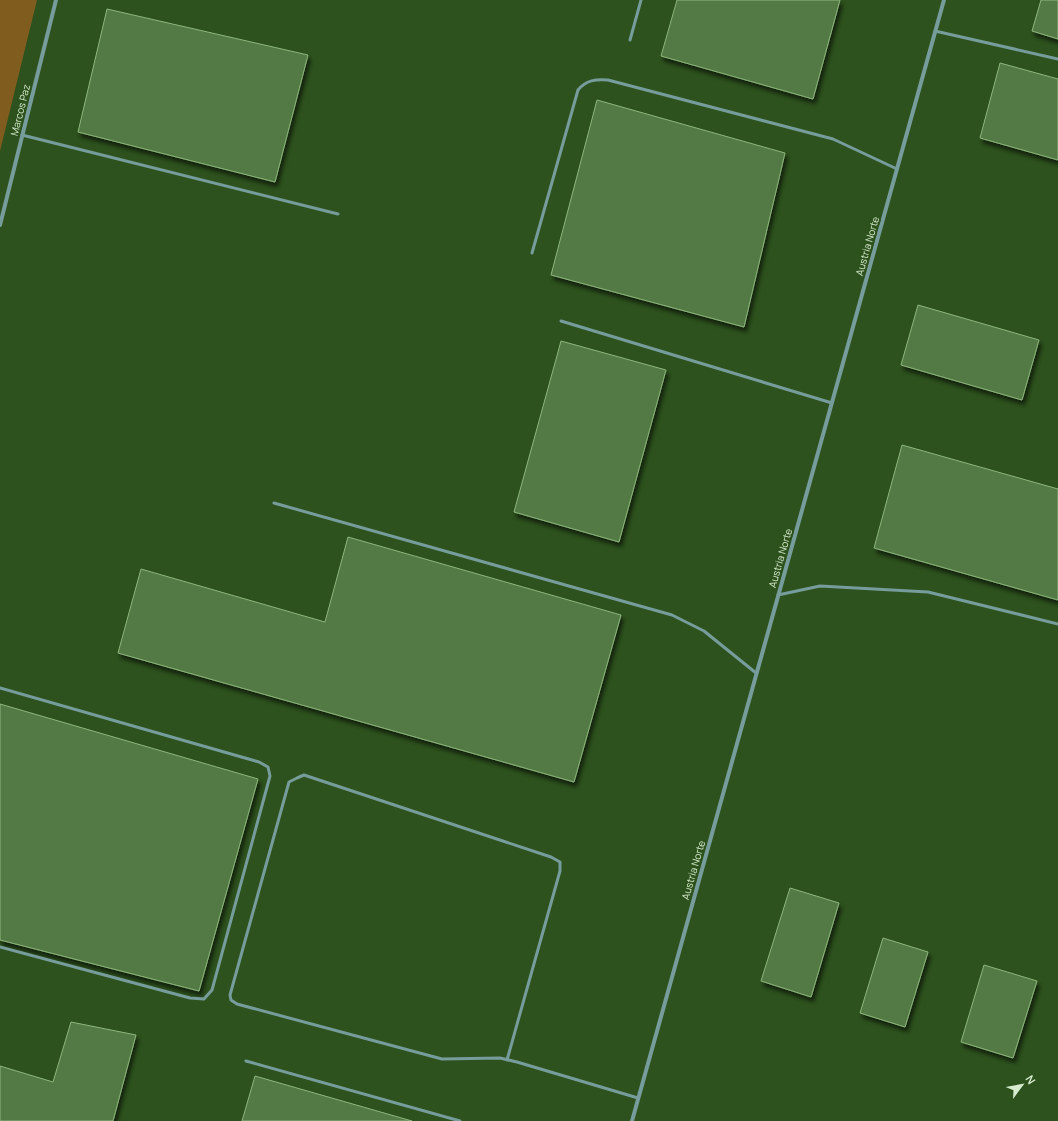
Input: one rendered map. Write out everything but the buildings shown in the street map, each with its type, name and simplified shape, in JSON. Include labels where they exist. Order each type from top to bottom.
[{"type":"street","name":"Marcos Paz","points":[[0,225],[56,0]]},
{"type":"street","name":"Austria Norte","points":[[632,1121],[944,0]]},
{"type":"lane","points":[[630,40],[641,0]]},
{"type":"lane","points":[[935,31],[1058,59]]},
{"type":"lane","points":[[532,253],[578,90],[582,85],[595,79],[608,80],[833,139],[897,169]]},
{"type":"lane","points":[[22,135],[338,214]]},
{"type":"lane","points":[[561,321],[832,403]]},
{"type":"lane","points":[[274,503],[672,615],[704,631],[756,674]]},
{"type":"lane","points":[[778,595],[820,586],[928,592],[1058,624]]},
{"type":"lane","points":[[0,688],[259,762],[268,767],[270,776],[212,990],[204,999],[190,998],[0,947]]},
{"type":"lane","points":[[507,1060],[560,871],[560,862],[551,857],[304,775],[289,782],[230,995],[231,1000],[236,1004],[442,1059],[500,1058],[638,1098]]},
{"type":"lane","points":[[246,1061],[460,1121]]},
{"type":"shaded area","points":[[0,0],[37,0],[0,151]]}]
